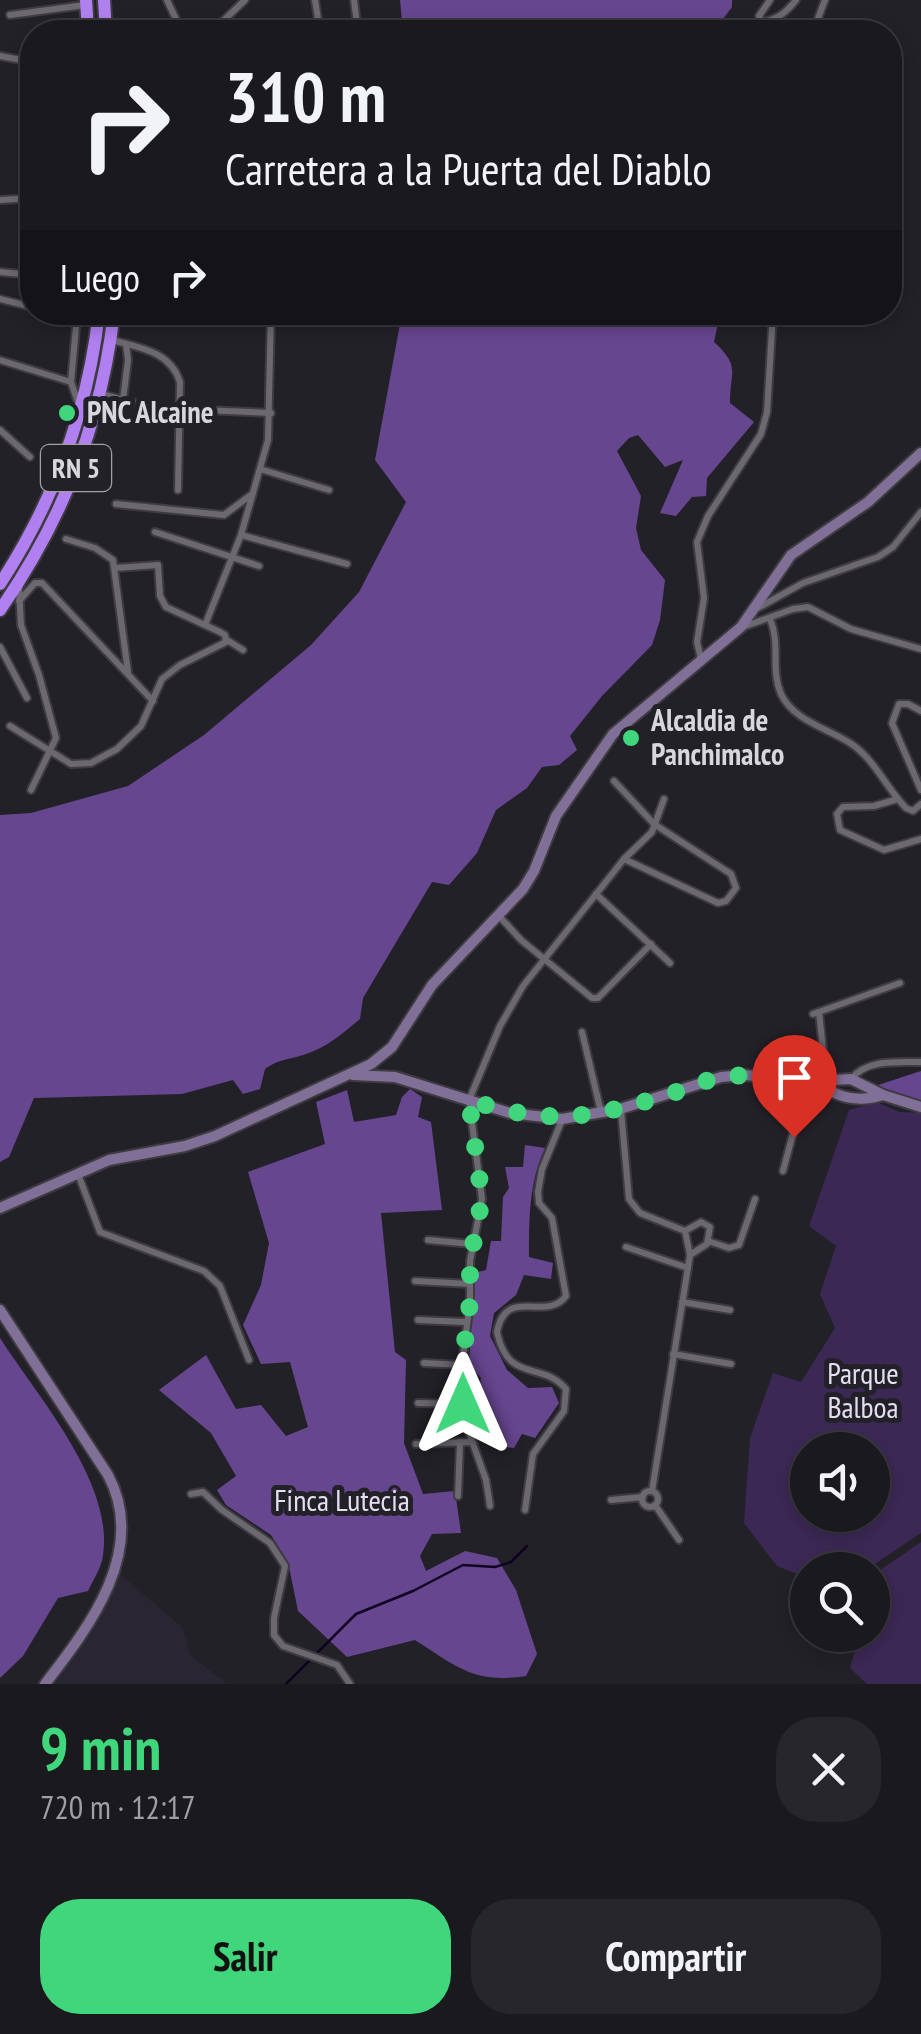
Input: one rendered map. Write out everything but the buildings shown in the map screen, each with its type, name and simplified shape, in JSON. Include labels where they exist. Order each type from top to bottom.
[{"type":"highway","name":"RN 5","points":[[0,584],[42,513],[65,462],[81,410],[97,325]]},
{"type":"highway","name":"RN 5","points":[[0,610],[63,498],[90,433],[113,325]]},
{"type":"main road","points":[[395,1077],[388,1061],[390,1050],[432,985],[500,917],[532,876],[556,816],[608,740],[741,627],[768,597],[791,555],[891,484],[921,453]]},
{"type":"main road","points":[[0,1208],[109,1160],[195,1144],[352,1075],[390,1050]]},
{"type":"main road","points":[[352,1075],[395,1077],[510,1113],[562,1119],[620,1109],[721,1077],[851,1078],[872,1086],[883,1096]]},
{"type":"main road","points":[[816,1080],[851,1099],[883,1096],[921,1106]]},
{"type":"main road","points":[[0,1310],[108,1475],[120,1510],[121,1546],[111,1582],[46,1684]]},
{"type":"street","points":[[224,20],[245,0]]},
{"type":"street","points":[[772,20],[796,0]]},
{"type":"street","points":[[10,16],[86,3]]},
{"type":"street","points":[[76,325],[71,382],[81,410]]},
{"type":"street","points":[[205,624],[233,558],[260,469],[271,413],[271,325]]},
{"type":"street","points":[[702,660],[698,642],[704,603],[697,542],[708,516],[761,434],[768,404],[773,325]]},
{"type":"street","points":[[111,340],[157,352],[176,368],[180,382],[178,490]]},
{"type":"street","points":[[123,400],[126,344]]},
{"type":"street","points":[[0,360],[71,382]]},
{"type":"street","points":[[100,393],[154,408],[271,413]]},
{"type":"street","points":[[0,430],[30,458]]},
{"type":"street","points":[[260,469],[329,490]]},
{"type":"street","points":[[116,504],[224,515],[252,494]]},
{"type":"street","points":[[768,597],[878,557],[893,547],[921,512]]},
{"type":"street","points":[[155,532],[259,566]]},
{"type":"street","points":[[241,535],[348,564]]},
{"type":"street","points":[[66,539],[109,554],[115,568],[128,673]]},
{"type":"street","points":[[115,568],[158,565],[162,602],[226,636],[242,650]]},
{"type":"street","points":[[19,582],[21,625],[56,738],[31,790]]},
{"type":"street","points":[[19,602],[35,584],[42,583],[153,701]]},
{"type":"street","points":[[741,627],[808,607],[851,629],[917,648],[921,658]]},
{"type":"street","points":[[770,619],[777,634],[775,673],[785,701],[807,720],[850,743],[913,811],[921,804]]},
{"type":"street","points":[[10,726],[70,764],[91,763],[117,748],[141,726],[162,679],[223,646],[227,640]]},
{"type":"street","points":[[0,647],[27,698]]},
{"type":"street","points":[[921,711],[899,704],[892,723],[921,790]]},
{"type":"street","points":[[614,781],[654,824],[731,874],[736,882],[732,895],[718,903],[624,859]]},
{"type":"street","points":[[898,799],[874,806],[843,807],[837,814],[840,830],[884,850],[921,839]]},
{"type":"street","points":[[490,1506],[463,1404],[462,1365],[472,1244],[482,1199],[469,1100],[500,1026],[523,986],[624,859],[652,832],[664,800]]},
{"type":"street","points":[[596,894],[670,963]]},
{"type":"street","points":[[500,917],[585,994],[598,998],[650,944]]},
{"type":"street","points":[[783,1172],[816,1080],[816,1012],[900,982]]},
{"type":"street","points":[[582,1032],[602,1113]]},
{"type":"street","points":[[851,1078],[870,1066],[921,1062]]},
{"type":"street","points":[[620,1109],[629,1199],[645,1216],[685,1231]]},
{"type":"street","points":[[525,1510],[532,1454],[564,1411],[566,1389],[561,1383],[518,1368],[508,1360],[497,1332],[506,1312],[517,1306],[548,1307],[560,1304],[566,1296],[552,1218],[540,1203],[538,1192],[542,1169],[562,1119]]},
{"type":"street","points":[[78,1172],[100,1232],[204,1271],[220,1286],[249,1360]]},
{"type":"street","points":[[708,1240],[729,1248],[739,1245],[755,1199]]},
{"type":"street","points":[[685,1231],[694,1224],[707,1223],[711,1230],[708,1240],[690,1255]]},
{"type":"street","points":[[654,1505],[658,1499],[652,1491],[690,1255],[685,1231]]},
{"type":"street","points":[[428,1240],[472,1244]]},
{"type":"street","points":[[626,1246],[688,1268]]},
{"type":"street","points":[[415,1281],[470,1284]]},
{"type":"street","points":[[682,1302],[730,1310]]},
{"type":"street","points":[[418,1320],[465,1322]]},
{"type":"street","points":[[673,1354],[730,1364]]},
{"type":"street","points":[[424,1363],[462,1365]]},
{"type":"street","points":[[418,1403],[463,1404]]},
{"type":"street","points":[[458,1496],[460,1442]]},
{"type":"street","points":[[416,1444],[472,1442]]},
{"type":"street","points":[[610,1500],[643,1497],[652,1491]]},
{"type":"street","points":[[191,1494],[203,1492],[270,1543],[284,1566],[274,1635],[284,1646],[338,1665],[350,1684]]},
{"type":"street","points":[[643,1497],[644,1504],[654,1505],[679,1540]]},
{"type":"shaded area","points":[[120,1574],[183,1628],[190,1655],[227,1684],[53,1684]]},
{"type":"green space","points":[[400,0],[732,0],[732,7],[722,20],[402,20]]},
{"type":"green space","points":[[400,325],[718,325],[714,342],[731,364],[730,403],[754,422],[707,478],[706,496],[692,497],[676,516],[660,513],[683,460],[665,467],[638,435],[629,438],[617,451],[641,496],[636,528],[641,550],[665,580],[652,645],[602,696],[570,736],[577,750],[559,765],[542,767],[527,788],[496,810],[477,853],[449,885],[432,882],[363,998],[360,1019],[319,1049],[265,1069],[260,1089],[243,1094],[233,1080],[182,1094],[34,1098],[9,1157],[0,1162],[0,815],[31,813],[128,786],[204,735],[311,645],[359,592],[406,502],[375,460]]},
{"type":"green space","points":[[921,1071],[921,1101],[878,1085]]},
{"type":"green space","name":"Finca Lutecia","points":[[410,1089],[422,1097],[418,1117],[431,1122],[442,1210],[381,1213],[395,1352],[406,1360],[404,1443],[423,1494],[455,1491],[461,1533],[432,1534],[420,1556],[426,1571],[465,1551],[497,1558],[516,1590],[537,1654],[526,1676],[493,1678],[467,1671],[415,1640],[347,1657],[298,1611],[288,1562],[271,1535],[226,1505],[217,1490],[236,1476],[211,1433],[159,1390],[206,1355],[236,1409],[261,1405],[286,1436],[308,1427],[290,1362],[261,1364],[243,1325],[261,1285],[269,1243],[248,1172],[325,1144],[316,1102],[347,1090],[354,1122],[396,1115],[402,1097]]},
{"type":"green space","name":"Parque Balboa","points":[[876,1102],[900,1112],[921,1113],[921,1533],[890,1554],[790,1552],[790,1571],[777,1566],[744,1523],[750,1438],[773,1373],[801,1382],[835,1328],[820,1294],[836,1246],[809,1226],[849,1110]]},
{"type":"green space","points":[[525,1145],[545,1148],[533,1187],[529,1257],[553,1263],[551,1279],[524,1275],[516,1295],[494,1313],[490,1336],[507,1370],[528,1388],[552,1387],[559,1403],[535,1438],[522,1434],[514,1448],[499,1446],[478,1396],[481,1378],[469,1365],[474,1273],[486,1270],[491,1241],[501,1241],[503,1197],[509,1188],[505,1167],[523,1167]]},
{"type":"green space","points":[[0,1338],[70,1441],[97,1498],[103,1527],[102,1560],[88,1591],[58,1598],[23,1656],[0,1678]]},
{"type":"green space","points":[[921,1542],[921,1684],[867,1684],[850,1668],[854,1652],[890,1652],[890,1563]]},
{"type":"waterway","points":[[286,1684],[356,1614],[463,1565],[495,1567],[511,1562],[527,1546]]},
{"type":"place","name":"PNC Alcaine","points":[[67,413]]},
{"type":"place","name":"Alcaldia de Panchimalco","points":[[631,738]]},
{"type":"route","points":[[463,1404],[470,1261],[482,1199],[469,1100],[524,1116],[562,1119],[620,1109],[721,1077],[756,1075],[807,1080],[794,1137]]}]
